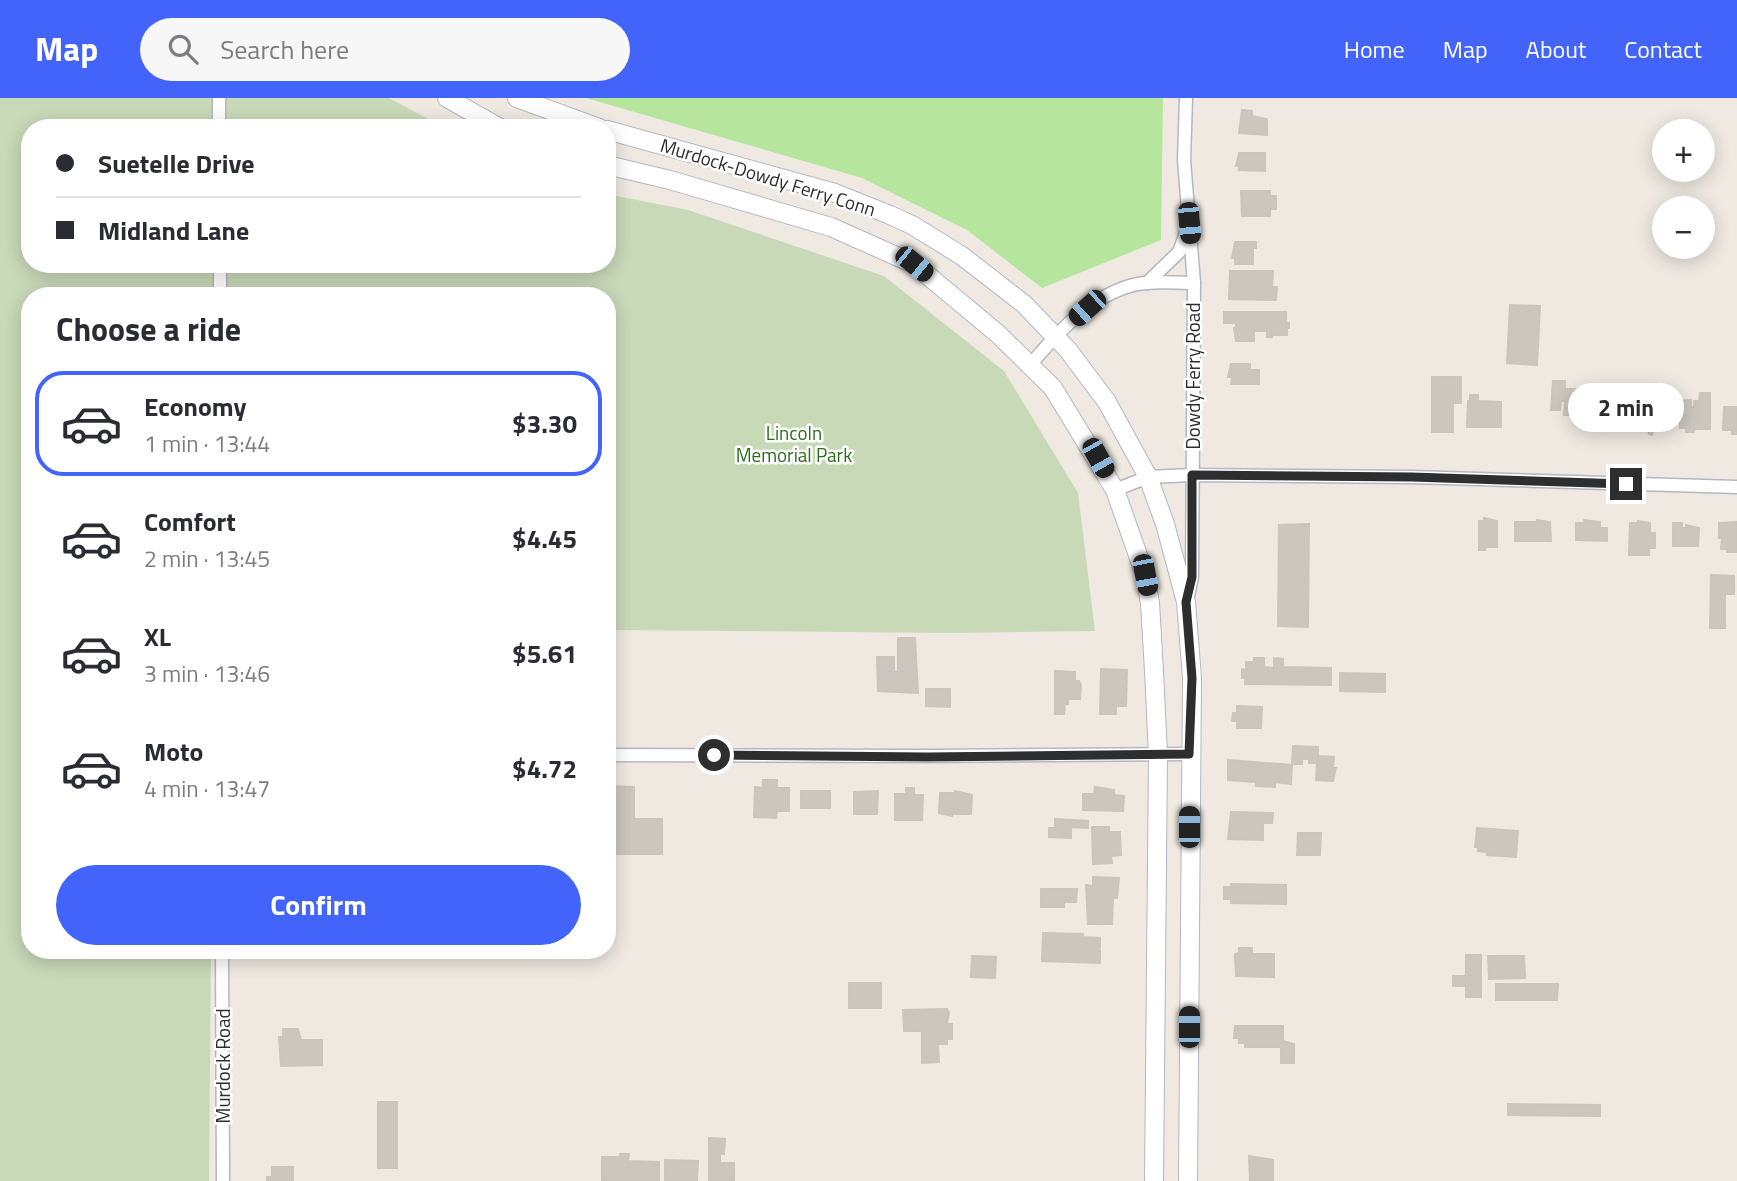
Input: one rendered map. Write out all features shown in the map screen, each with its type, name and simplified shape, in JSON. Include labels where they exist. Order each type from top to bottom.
[{"type":"main road","points":[[447,98],[484,119]]},
{"type":"main road","points":[[517,98],[575,119]]},
{"type":"main road","name":"Murdock-Dowdy Ferry Conn","points":[[616,133],[835,193],[912,225],[962,256],[1024,304],[1079,364],[1107,402],[1148,477],[1172,548],[1186,602]]},
{"type":"main road","points":[[693,187],[704,157]]},
{"type":"main road","name":"Murdock-Dowdy Ferry Conn","points":[[616,167],[831,228],[914,264],[1031,364],[1053,387],[1115,489]]},
{"type":"main road","points":[[1115,489],[1145,575],[1150,603],[1158,755],[1154,1181]]},
{"type":"main road","name":"Dowdy Ferry Road","points":[[1186,602],[1192,678],[1189,754],[1188,1181]]},
{"type":"street","points":[[219,98],[219,119]]},
{"type":"street","name":"Dowdy Ferry Road","points":[[1186,98],[1184,160],[1194,283],[1192,577],[1186,602]]},
{"type":"street","name":"Dowdy Ferry Road","points":[[1147,284],[1179,252],[1189,223]]},
{"type":"street","name":"Dowdy Ferry Road","points":[[1031,364],[1055,336],[1087,308],[1112,293],[1134,285],[1194,283]]},
{"type":"street","points":[[1115,489],[1148,477],[1192,475],[1412,477],[1737,487]]},
{"type":"street","points":[[616,755],[1189,754]]},
{"type":"street","name":"Murdock Road","points":[[222,959],[223,1181]]},
{"type":"green space","name":"Lincoln Memorial Park","points":[[0,98],[389,98],[428,119],[21,119],[21,273],[616,273],[616,196],[688,210],[884,276],[1004,371],[1078,493],[1095,631],[952,633],[616,630],[616,287],[21,287],[21,959],[211,959],[209,1181],[0,1181]]},
{"type":"green space","points":[[586,98],[1163,98],[1161,240],[1042,288],[967,230],[862,178]]},
{"type":"building","points":[[1242,110],[1252,111],[1252,116],[1267,119],[1267,135],[1239,133]]},
{"type":"building","points":[[1239,153],[1265,153],[1265,171],[1239,170],[1239,166],[1236,166]]},
{"type":"building","points":[[1241,191],[1270,191],[1270,196],[1276,196],[1276,209],[1270,209],[1270,216],[1242,216]]},
{"type":"building","points":[[1235,242],[1256,242],[1256,248],[1253,248],[1253,264],[1235,264],[1235,258],[1232,258]]},
{"type":"building","points":[[1230,271],[1273,271],[1272,287],[1277,287],[1276,300],[1229,299]]},
{"type":"building","points":[[1510,305],[1540,306],[1537,365],[1507,363]]},
{"type":"building","points":[[1224,312],[1286,312],[1286,323],[1289,323],[1287,335],[1267,337],[1267,331],[1254,331],[1254,341],[1236,341],[1236,323],[1224,323]]},
{"type":"building","points":[[1231,364],[1250,364],[1250,370],[1259,370],[1259,384],[1231,384],[1232,377],[1228,377]]},
{"type":"building","points":[[1432,377],[1461,377],[1461,403],[1453,403],[1453,432],[1432,432]]},
{"type":"building","points":[[1553,381],[1565,381],[1565,389],[1585,389],[1585,410],[1579,410],[1575,415],[1564,415],[1565,401],[1561,401],[1560,410],[1551,410]]},
{"type":"building","points":[[1700,393],[1710,393],[1710,429],[1686,432],[1686,428],[1680,428],[1680,412],[1676,412],[1676,401],[1691,400],[1691,407],[1699,407],[1700,405],[1694,405],[1694,401],[1699,401]]},
{"type":"building","points":[[1470,395],[1478,395],[1478,401],[1501,402],[1501,427],[1467,427]]},
{"type":"building","points":[[1642,398],[1661,398],[1660,429],[1654,429],[1652,435],[1648,429],[1642,429]]},
{"type":"building","points":[[1724,407],[1737,407],[1737,434],[1732,434],[1732,430],[1723,430]]},
{"type":"building","points":[[1484,518],[1497,521],[1497,547],[1479,550],[1479,521],[1484,521]]},
{"type":"building","points":[[1584,520],[1600,522],[1600,528],[1607,528],[1607,541],[1576,540],[1576,523],[1584,523]]},
{"type":"building","points":[[1515,522],[1550,522],[1551,541],[1515,541]]},
{"type":"building","points":[[1737,522],[1737,552],[1727,552],[1727,549],[1721,549],[1719,523]]},
{"type":"building","points":[[1630,523],[1650,523],[1650,533],[1655,533],[1655,548],[1649,548],[1649,555],[1629,555]]},
{"type":"building","points":[[1673,523],[1682,523],[1682,528],[1686,528],[1686,525],[1699,528],[1698,546],[1673,546]]},
{"type":"building","points":[[1309,524],[1308,627],[1278,626],[1279,525]]},
{"type":"building","points":[[1711,575],[1734,576],[1734,594],[1725,594],[1725,628],[1710,628]]},
{"type":"building","points":[[898,638],[915,638],[918,693],[878,691],[877,657],[894,657],[894,672],[898,672]]},
{"type":"building","points":[[1254,658],[1264,658],[1264,667],[1274,668],[1274,658],[1283,659],[1283,667],[1331,668],[1331,685],[1245,684],[1242,669],[1246,670],[1246,662],[1254,662]]},
{"type":"building","points":[[1101,669],[1127,670],[1126,706],[1116,706],[1116,714],[1100,714]]},
{"type":"building","points":[[1055,671],[1075,672],[1075,681],[1079,681],[1081,685],[1080,699],[1068,699],[1064,714],[1055,714]]},
{"type":"building","points":[[1340,673],[1385,674],[1385,692],[1340,691]]},
{"type":"building","points":[[926,689],[950,689],[950,707],[926,706]]},
{"type":"building","points":[[1237,706],[1262,707],[1261,728],[1237,728],[1237,721],[1232,721],[1233,713],[1237,713]]},
{"type":"building","points":[[1293,746],[1318,747],[1318,756],[1334,757],[1333,768],[1336,768],[1333,781],[1316,780],[1317,763],[1309,763],[1309,759],[1302,759],[1302,764],[1292,764]]},
{"type":"building","points":[[1228,760],[1292,765],[1291,784],[1275,782],[1275,787],[1256,786],[1256,782],[1228,780]]},
{"type":"building","points":[[763,780],[777,780],[777,788],[789,788],[789,811],[777,811],[776,818],[754,817],[755,787],[763,788]]},
{"type":"building","points":[[616,786],[634,787],[634,819],[662,819],[662,854],[616,854]]},
{"type":"building","points":[[1095,787],[1114,790],[1114,795],[1124,796],[1123,811],[1083,810],[1083,794],[1094,794]]},
{"type":"building","points":[[906,788],[914,788],[914,795],[923,795],[922,820],[895,820],[895,794],[906,794]]},
{"type":"building","points":[[801,791],[830,791],[830,808],[801,808]]},
{"type":"building","points":[[878,791],[877,814],[854,814],[854,792]]},
{"type":"building","points":[[955,791],[972,795],[971,814],[952,816],[939,813],[940,793]]},
{"type":"building","points":[[1231,812],[1273,813],[1272,823],[1263,823],[1263,840],[1228,839]]},
{"type":"building","points":[[1055,819],[1088,821],[1088,828],[1071,827],[1071,838],[1049,837],[1049,828],[1055,828]]},
{"type":"building","points":[[1092,827],[1109,827],[1109,832],[1120,832],[1121,855],[1111,856],[1112,863],[1093,864]]},
{"type":"building","points":[[1477,828],[1518,831],[1516,857],[1487,855],[1487,852],[1478,851],[1478,847],[1475,847]]},
{"type":"building","points":[[1298,833],[1321,833],[1320,855],[1297,855]]},
{"type":"building","points":[[1093,877],[1119,878],[1117,898],[1113,898],[1112,924],[1088,924],[1086,885],[1093,886]]},
{"type":"building","points":[[1231,884],[1286,885],[1286,904],[1231,903],[1231,899],[1224,899],[1224,887],[1231,887]]},
{"type":"building","points":[[1041,889],[1077,889],[1076,902],[1064,902],[1064,907],[1041,907]]},
{"type":"building","points":[[1043,933],[1083,934],[1083,937],[1100,938],[1100,963],[1042,961]]},
{"type":"building","points":[[1239,948],[1252,948],[1252,954],[1274,954],[1274,977],[1236,976],[1235,954],[1239,953]]},
{"type":"building","points":[[1466,955],[1481,955],[1481,997],[1466,997],[1466,986],[1453,986],[1453,976],[1466,976]]},
{"type":"building","points":[[972,956],[996,957],[995,978],[971,977]]},
{"type":"building","points":[[1488,956],[1524,956],[1525,978],[1489,979]]},
{"type":"building","points":[[849,983],[881,983],[881,1008],[849,1008]]},
{"type":"building","points":[[1496,984],[1558,984],[1557,1000],[1496,1000]]},
{"type":"building","points":[[947,1009],[947,1024],[952,1024],[952,1039],[947,1039],[947,1044],[938,1044],[939,1062],[922,1063],[922,1031],[904,1031],[903,1010]]},
{"type":"building","points":[[1235,1026],[1283,1026],[1283,1041],[1294,1044],[1294,1063],[1281,1063],[1281,1047],[1245,1047],[1245,1043],[1239,1043],[1239,1038],[1234,1038]]},
{"type":"building","points":[[283,1029],[298,1029],[301,1040],[322,1040],[322,1065],[281,1066],[279,1037],[283,1037]]},
{"type":"building","points":[[378,1102],[397,1102],[397,1168],[378,1168]]},
{"type":"building","points":[[1508,1104],[1600,1105],[1600,1116],[1508,1115]]},
{"type":"building","points":[[709,1138],[725,1139],[720,1163],[734,1163],[734,1181],[709,1180]]},
{"type":"building","points":[[620,1154],[629,1154],[628,1161],[659,1162],[659,1181],[602,1181],[602,1157],[620,1157]]},
{"type":"building","points":[[1249,1156],[1273,1160],[1273,1181],[1250,1181]]},
{"type":"building","points":[[665,1160],[698,1161],[697,1180],[665,1180]]},
{"type":"building","points":[[272,1167],[293,1167],[293,1181],[267,1181],[267,1177],[272,1177]]},
{"type":"route","points":[[714,755],[928,757],[1189,754],[1192,678],[1186,602],[1192,577],[1192,475],[1412,477],[1626,484]]}]
